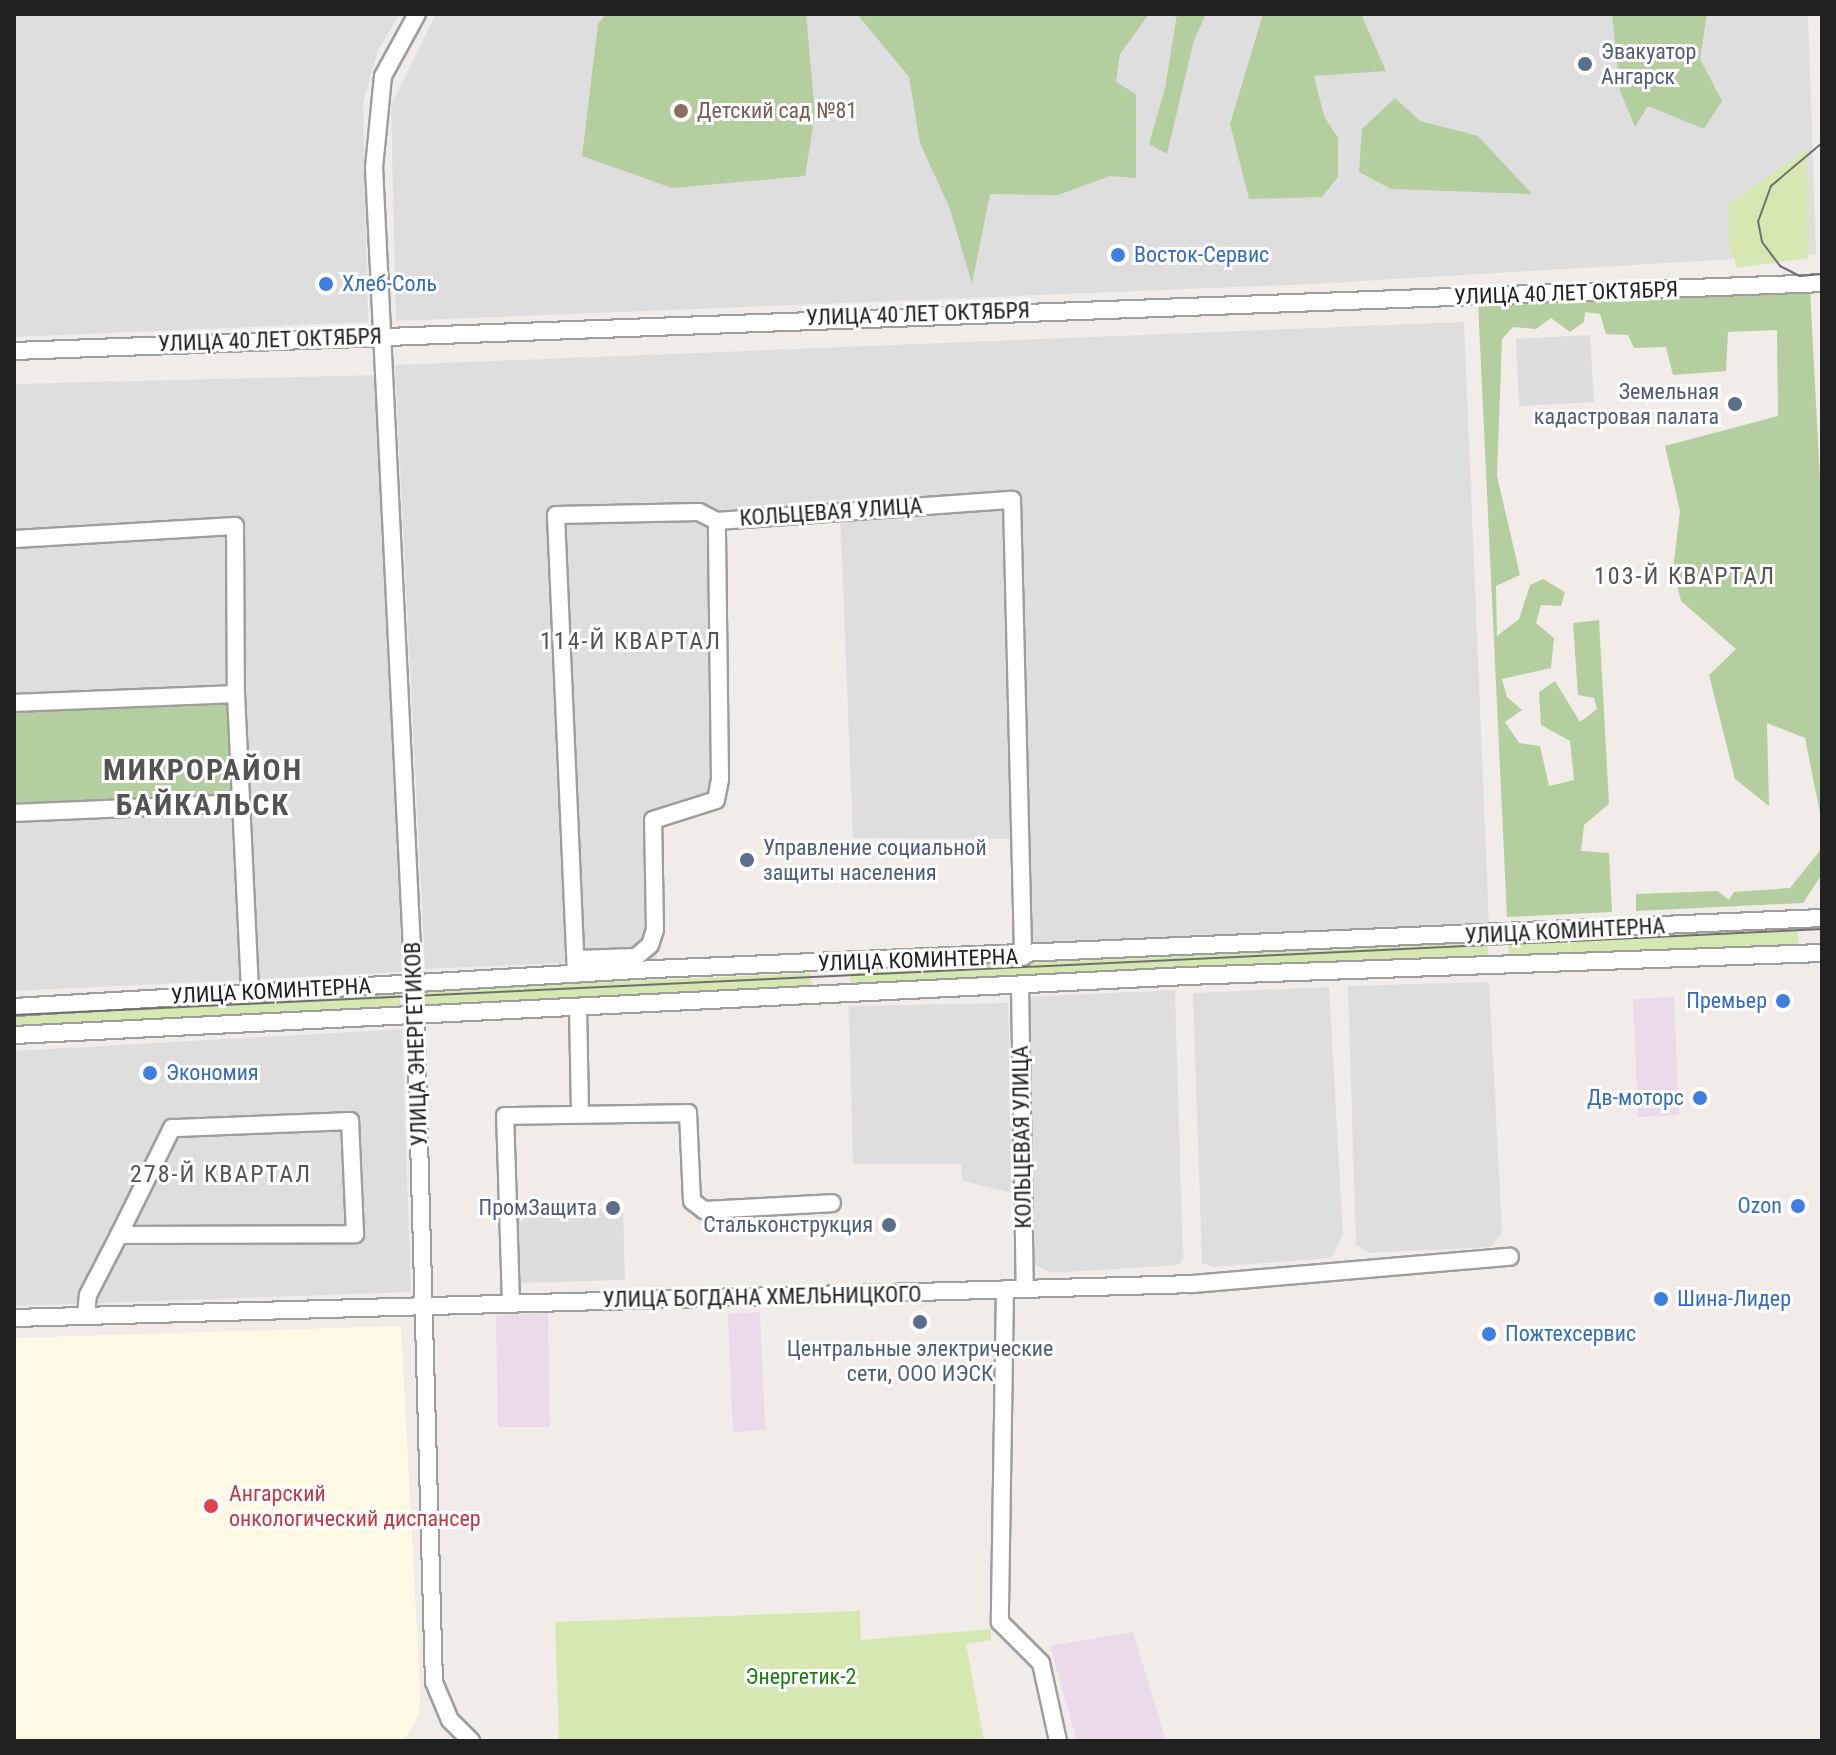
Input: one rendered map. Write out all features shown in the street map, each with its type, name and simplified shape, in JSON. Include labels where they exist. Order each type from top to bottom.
[{"type":"street","name":"УЛИЦА ЭНЕРГЕТИКОВ","points":[[417,14],[392,54],[377,103],[374,167],[415,1014],[426,1306],[434,1682],[450,1720],[471,1741]]},
{"type":"street","name":"УЛИЦА 40 ЛЕТ ОКТЯБРЯ","points":[[14,351],[1822,283]]},
{"type":"street","name":"КОЛЬЦЕВАЯ УЛИЦА","points":[[576,966],[556,515],[699,512],[717,521],[1012,500],[1023,957]]},
{"type":"street","points":[[576,966],[636,957],[650,945],[655,930],[653,820],[716,800],[720,779],[717,521]]},
{"type":"street","points":[[14,539],[235,526],[236,694],[250,992]]},
{"type":"street","points":[[14,703],[236,694]]},
{"type":"street","points":[[14,813],[242,803]]},
{"type":"street","name":"УЛИЦА КОМИНТЕРНА","points":[[14,1007],[413,982],[576,966],[1023,957],[1822,918]]},
{"type":"street","name":"УЛИЦА КОМИНТЕРНА","points":[[14,1035],[1020,985],[1822,953]]},
{"type":"street","name":"КОЛЬЦЕВАЯ УЛИЦА","points":[[1020,985],[1025,1288]]},
{"type":"street","points":[[578,1007],[580,1112]]},
{"type":"street","points":[[511,1303],[505,1116],[580,1112],[688,1113],[692,1201],[704,1210],[832,1203]]},
{"type":"street","points":[[86,1316],[88,1295],[172,1128],[350,1121],[355,1234],[119,1235]]},
{"type":"street","name":"УЛИЦА БОГДАНА ХМЕЛЬНИЦКОГО","points":[[14,1318],[1192,1284],[1510,1257]]},
{"type":"street","points":[[1005,1289],[1000,1622],[1041,1663],[1058,1741]]},
{"type":"shaded area","points":[[14,14],[400,14],[378,50],[363,102],[368,322],[14,337]]},
{"type":"shaded area","points":[[436,14],[1808,14],[1816,254],[1312,284],[396,321],[391,105]]},
{"type":"shaded area","points":[[1464,322],[1489,926],[1023,946],[1021,839],[853,838],[840,509],[717,521],[721,800],[704,813],[653,823],[657,959],[425,969],[395,365]]},
{"type":"shaded area","points":[[1590,335],[1594,402],[1519,406],[1516,339]]},
{"type":"shaded area","points":[[379,375],[402,972],[14,991],[14,384]]},
{"type":"shaded area","points":[[1489,982],[1502,1232],[1491,1247],[1369,1253],[1356,1245],[1348,986]]},
{"type":"shaded area","points":[[1329,987],[1343,1235],[1331,1258],[1214,1267],[1202,1263],[1193,993]]},
{"type":"shaded area","points":[[1175,990],[1183,1260],[1178,1265],[1051,1273],[1031,1262],[1026,997]]},
{"type":"shaded area","points":[[1674,997],[1679,1115],[1638,1117],[1633,999]]},
{"type":"shaded area","points":[[1008,1003],[1014,1193],[962,1181],[961,1164],[853,1164],[849,1006]]},
{"type":"shaded area","points":[[402,1029],[411,1292],[14,1306],[14,1051]]},
{"type":"shaded area","points":[[623,1210],[625,1280],[518,1283],[516,1213]]},
{"type":"shaded area","points":[[760,1312],[765,1430],[733,1432],[728,1314]]},
{"type":"shaded area","points":[[548,1313],[550,1427],[498,1427],[496,1315]]},
{"type":"shaded area","name":"Ангарский онкологический диспансер","points":[[401,1326],[420,1690],[419,1715],[403,1741],[14,1739],[14,1338]]},
{"type":"shaded area","points":[[1133,1632],[1166,1741],[1077,1741],[1050,1646]]},
{"type":"green space","points":[[606,14],[806,14],[815,114],[805,176],[672,188],[582,156],[598,24]]},
{"type":"green space","points":[[857,14],[1149,14],[1120,54],[1116,82],[1136,94],[1136,178],[1110,176],[1058,195],[990,194],[972,284],[950,209],[920,143],[909,77]]},
{"type":"green space","points":[[1177,14],[1206,14],[1194,40],[1167,154],[1149,144],[1165,88]]},
{"type":"green space","points":[[1263,14],[1361,14],[1386,71],[1314,76],[1324,116],[1338,138],[1338,177],[1322,197],[1249,199],[1230,124]]},
{"type":"green space","points":[[1612,14],[1707,14],[1700,59],[1722,101],[1704,129],[1648,106],[1635,127],[1620,91]]},
{"type":"green space","points":[[1395,98],[1420,121],[1478,136],[1532,194],[1391,189],[1359,172],[1362,129]]},
{"type":"green space","points":[[1807,149],[1808,258],[1737,268],[1729,245],[1729,205]]},
{"type":"green space","points":[[1810,289],[1822,518],[1822,823],[1805,738],[1767,723],[1769,806],[1735,779],[1709,675],[1736,649],[1681,601],[1673,570],[1680,511],[1665,446],[1778,416],[1777,330],[1728,332],[1726,371],[1673,375],[1666,347],[1634,348],[1628,335],[1606,334],[1600,314],[1585,312],[1584,322],[1570,332],[1551,318],[1536,329],[1513,327],[1502,339],[1497,476],[1520,575],[1496,586],[1497,636],[1519,619],[1530,585],[1543,579],[1565,592],[1561,606],[1541,605],[1536,623],[1554,638],[1551,668],[1502,679],[1507,697],[1522,710],[1505,722],[1519,743],[1540,746],[1549,786],[1574,780],[1570,741],[1541,725],[1539,692],[1555,681],[1580,722],[1597,709],[1594,698],[1578,695],[1573,623],[1599,620],[1609,804],[1584,825],[1581,851],[1609,853],[1612,912],[1507,917],[1478,302]]},
{"type":"green space","points":[[236,694],[242,803],[14,813],[14,703]]},
{"type":"green space","points":[[1822,848],[1822,874],[1803,903],[1636,911],[1636,894],[1718,891],[1729,900],[1734,892],[1790,888]]},
{"type":"green space","points":[[1797,925],[1799,945],[1509,959],[1508,940]]},
{"type":"green space","points":[[1488,942],[1489,960],[851,989],[850,971]]},
{"type":"green space","points":[[811,973],[812,992],[425,1009],[424,990]]},
{"type":"green space","points":[[400,993],[400,1011],[14,1029],[14,1011]]},
{"type":"green space","name":"Энергетик-2","points":[[860,1611],[861,1640],[991,1629],[991,1640],[966,1644],[984,1741],[559,1741],[555,1622]]},
{"type":"tram line","points":[[1822,143],[1771,186],[1758,221],[1762,242],[1780,266],[1800,276],[1822,274]]},
{"type":"tram line","points":[[14,1015],[1822,929]]},
{"type":"place","name":"Эвакуатор Ангарск","points":[[1585,64]]},
{"type":"place","name":"Детский сад №81","points":[[681,111]]},
{"type":"place","name":"Восток-Сервис","points":[[1118,255]]},
{"type":"place","name":"Хлеб-Соль","points":[[326,284]]},
{"type":"place","name":"Земельная кадастровая палата","points":[[1735,404]]},
{"type":"place","name":"Управление социальной защиты населения","points":[[747,860]]},
{"type":"place","name":"Премьер","points":[[1783,1001]]},
{"type":"place","name":"Экономия","points":[[150,1073]]},
{"type":"place","name":"Дв-моторс","points":[[1700,1098]]},
{"type":"place","name":"Ozon","points":[[1798,1206]]},
{"type":"place","name":"ПромЗащита","points":[[613,1208]]},
{"type":"place","name":"Стальконструкция","points":[[889,1225]]},
{"type":"place","name":"Шина-Лидер","points":[[1661,1299]]},
{"type":"place","name":"Центральные электрические сети, ООО ИЭСК","points":[[920,1322]]},
{"type":"place","name":"Пожтехсервис","points":[[1489,1334]]},
{"type":"place","name":"Ангарский онкологический диспансер","points":[[211,1506]]},
{"type":"district","name":"103-Й КВАРТАЛ","points":[[1685,577]]},
{"type":"district","name":"114-Й КВАРТАЛ","points":[[631,642]]},
{"type":"district","name":"МИКРОРАЙОН БАЙКАЛЬСК","points":[[203,787]]},
{"type":"district","name":"278-Й КВАРТАЛ","points":[[221,1175]]}]
